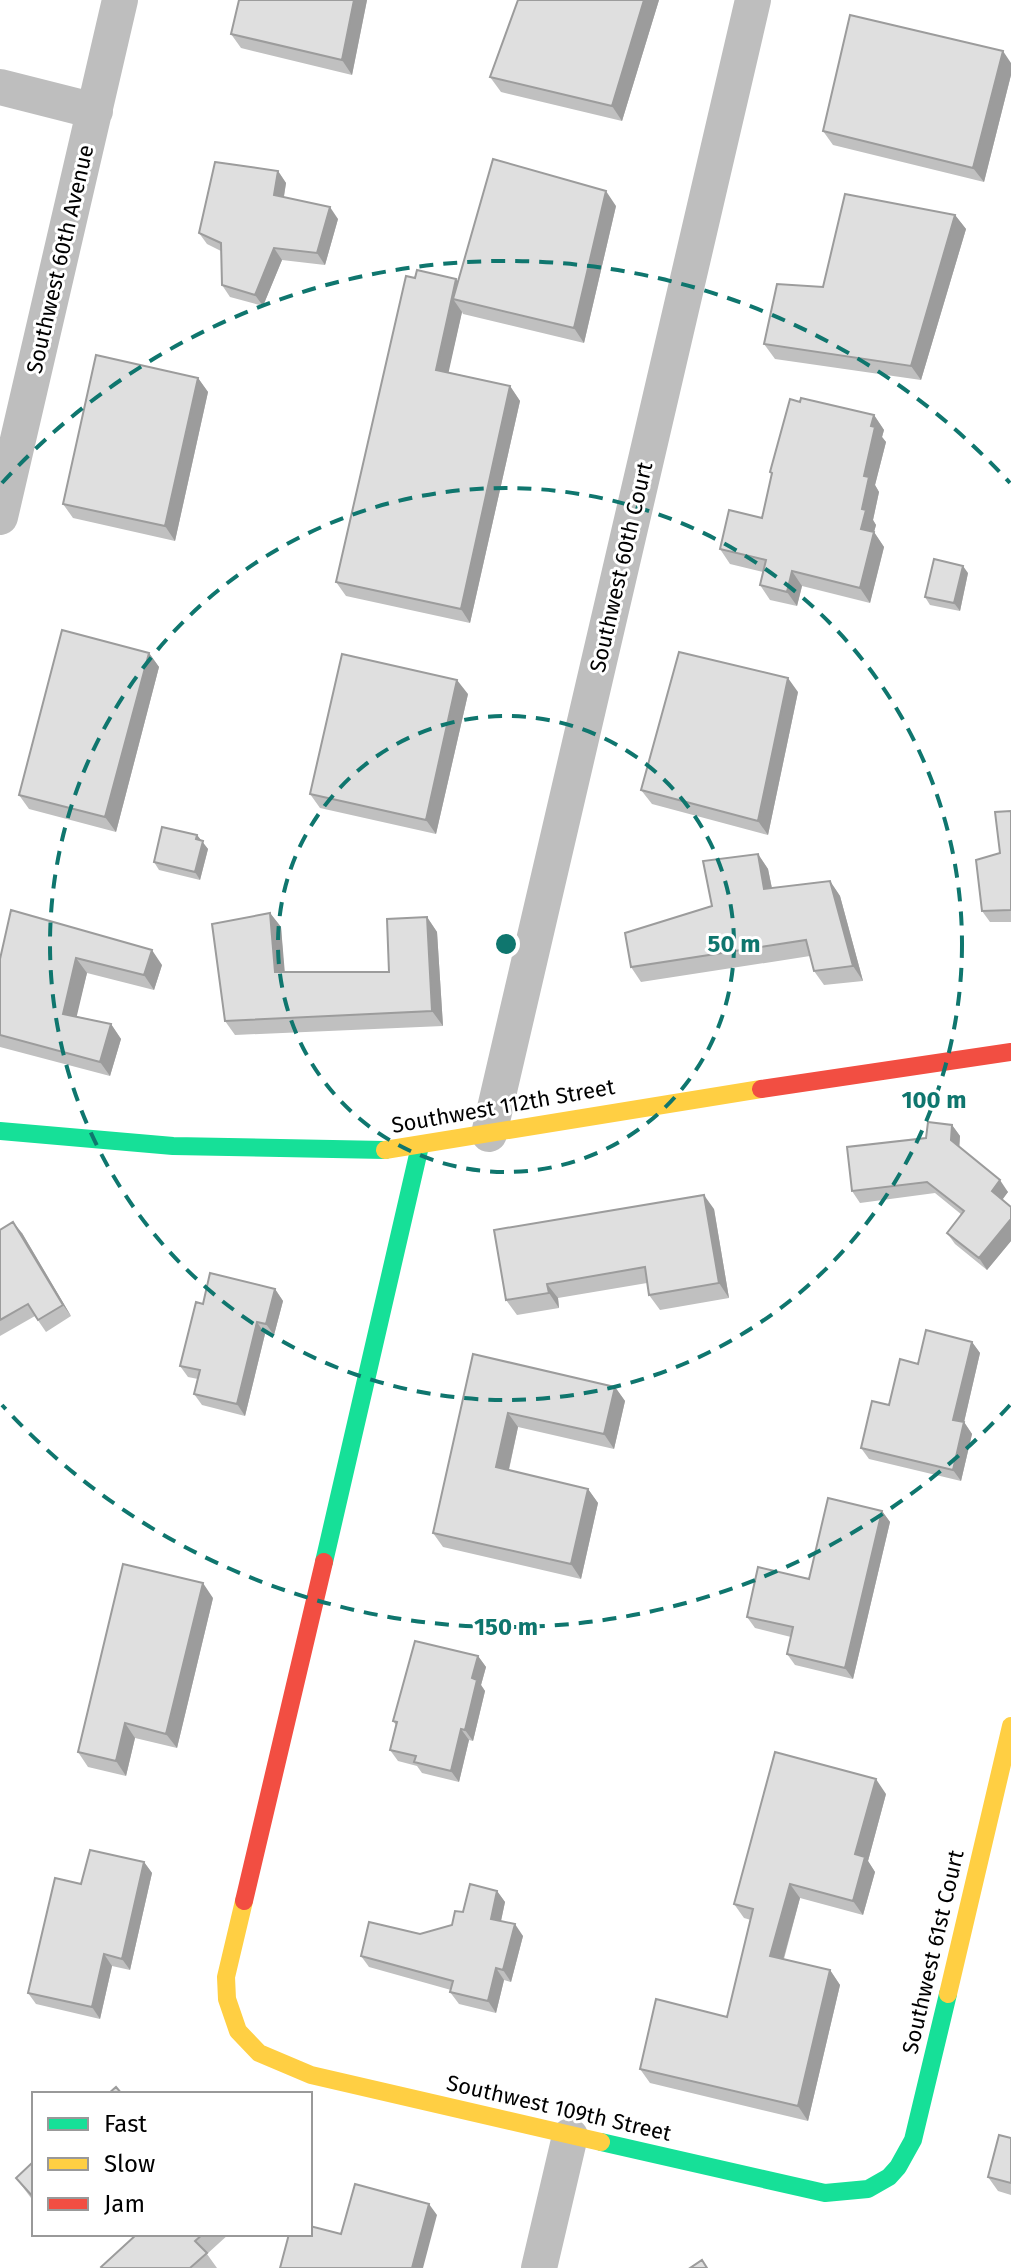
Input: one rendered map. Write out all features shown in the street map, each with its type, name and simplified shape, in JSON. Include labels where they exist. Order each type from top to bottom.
[{"type":"street","name":"Southwest 60th Avenue","points":[[0,517],[120,0]]},
{"type":"street","name":"Southwest 60th Court","points":[[489,1134],[753,0]]},
{"type":"street","points":[[0,87],[95,111]]},
{"type":"street","name":"Southwest 112th Street","points":[[0,1131],[101,1141],[243,1149],[384,1150],[643,1107],[1011,1052]]},
{"type":"street","name":"Southwest 109th Street","points":[[420,1146],[226,1977],[228,2012],[235,2030],[260,2055],[282,2066],[570,2136],[825,2193],[861,2192],[885,2181]]},
{"type":"street","name":"Southwest 61st Court","points":[[885,2181],[898,2168],[913,2140],[1011,1726]]},
{"type":"street","points":[[539,2268],[570,2136]]},
{"type":"building","points":[[239,0],[354,0],[342,60],[231,34]]},
{"type":"building","points":[[518,0],[644,0],[612,106],[490,77]]},
{"type":"building","points":[[850,15],[1003,51],[973,168],[823,131]]},
{"type":"building","points":[[493,159],[606,191],[574,328],[453,299]]},
{"type":"building","points":[[215,162],[278,171],[274,195],[330,207],[317,253],[274,248],[255,295],[222,285],[221,243],[199,233]]},
{"type":"building","points":[[845,194],[955,215],[911,366],[764,344],[777,284],[823,287]]},
{"type":"building","points":[[417,270],[456,279],[436,370],[510,386],[461,609],[336,582],[406,276],[415,278]]},
{"type":"building","points":[[96,355],[198,378],[165,526],[63,504]]},
{"type":"building","points":[[801,398],[874,415],[871,426],[875,427],[864,476],[869,477],[861,529],[874,532],[860,588],[792,571],[787,592],[760,585],[766,560],[720,549],[729,510],[762,518],[770,472],[790,399],[800,402]]},
{"type":"building","points":[[934,559],[963,566],[954,603],[925,597]]},
{"type":"building","points":[[62,630],[149,653],[105,817],[19,795]]},
{"type":"building","points":[[679,652],[788,678],[758,821],[641,790]]},
{"type":"building","points":[[342,654],[457,680],[426,820],[310,794]]},
{"type":"building","points":[[1011,811],[1011,910],[982,911],[976,860],[1000,853],[995,812]]},
{"type":"building","points":[[162,827],[197,835],[196,839],[203,841],[195,872],[154,862]]},
{"type":"building","points":[[758,854],[764,889],[830,881],[853,966],[814,971],[806,940],[631,967],[625,933],[712,906],[703,861]]},
{"type":"building","points":[[11,910],[152,950],[144,975],[76,958],[63,1014],[111,1024],[100,1062],[0,1035],[0,959]]},
{"type":"building","points":[[270,913],[275,972],[389,972],[387,919],[427,917],[432,1011],[225,1021],[212,924]]},
{"type":"building","points":[[928,1122],[952,1125],[951,1140],[1000,1180],[992,1191],[1011,1207],[1011,1219],[979,1258],[947,1233],[964,1211],[927,1182],[852,1191],[847,1147],[926,1138]]},
{"type":"building","points":[[704,1195],[719,1283],[649,1295],[645,1267],[547,1284],[549,1293],[506,1300],[494,1230]]},
{"type":"building","points":[[13,1222],[63,1305],[38,1320],[28,1304],[0,1320],[0,1230]]},
{"type":"building","points":[[210,1273],[275,1289],[266,1324],[257,1322],[237,1404],[194,1394],[200,1370],[180,1366],[196,1302],[203,1304]]},
{"type":"building","points":[[926,1330],[972,1342],[953,1420],[964,1422],[953,1470],[861,1448],[872,1401],[889,1405],[900,1359],[918,1364]]},
{"type":"building","points":[[473,1354],[615,1387],[604,1434],[508,1413],[496,1467],[588,1489],[571,1564],[433,1533]]},
{"type":"building","points":[[828,1498],[882,1511],[845,1668],[787,1654],[793,1627],[747,1617],[758,1567],[809,1579]]},
{"type":"building","points":[[123,1564],[203,1583],[166,1734],[125,1723],[116,1761],[78,1752]]},
{"type":"building","points":[[415,1641],[478,1656],[472,1678],[477,1680],[451,1771],[414,1762],[416,1756],[390,1750],[397,1722],[393,1721]]},
{"type":"building","points":[[775,1752],[876,1779],[855,1854],[865,1857],[853,1901],[790,1884],[770,1956],[830,1970],[798,2106],[640,2069],[656,1999],[727,2017],[753,1909],[734,1904]]},
{"type":"building","points":[[90,1850],[144,1862],[122,1959],[104,1954],[92,2007],[28,1993],[55,1878],[81,1884]]},
{"type":"building","points":[[470,1884],[497,1891],[491,1919],[515,1924],[503,1970],[496,1968],[488,2001],[450,1992],[453,1981],[361,1956],[369,1922],[420,1934],[452,1925],[455,1911],[463,1912]]},
{"type":"building","points":[[999,2135],[1011,2138],[1011,2183],[988,2177]]},
{"type":"building","points":[[32,2163],[32,2196],[16,2178]]},
{"type":"building","points":[[355,2184],[429,2204],[412,2268],[280,2268],[288,2236],[312,2236],[312,2227],[341,2234]]},
{"type":"building","points":[[135,2236],[201,2236],[195,2241],[207,2253],[190,2268],[101,2267]]},
{"type":"building","points":[[702,2260],[707,2268],[690,2268]]},
{"type":"traffic: fast","points":[[0,1131],[173,1146],[385,1150]]},
{"type":"traffic: fast","points":[[324,1562],[420,1146]]},
{"type":"traffic: fast","points":[[601,2142],[825,2193],[868,2189],[889,2177],[913,2140],[948,1994]]},
{"type":"traffic: slow","points":[[385,1150],[761,1089]]},
{"type":"traffic: slow","points":[[948,1994],[1011,1726]]},
{"type":"traffic: slow","points":[[244,1901],[226,1977],[227,1999],[238,2031],[259,2053],[311,2075],[601,2142]]},
{"type":"traffic: jam","points":[[761,1089],[1011,1052]]},
{"type":"traffic: jam","points":[[244,1901],[324,1562]]}]
